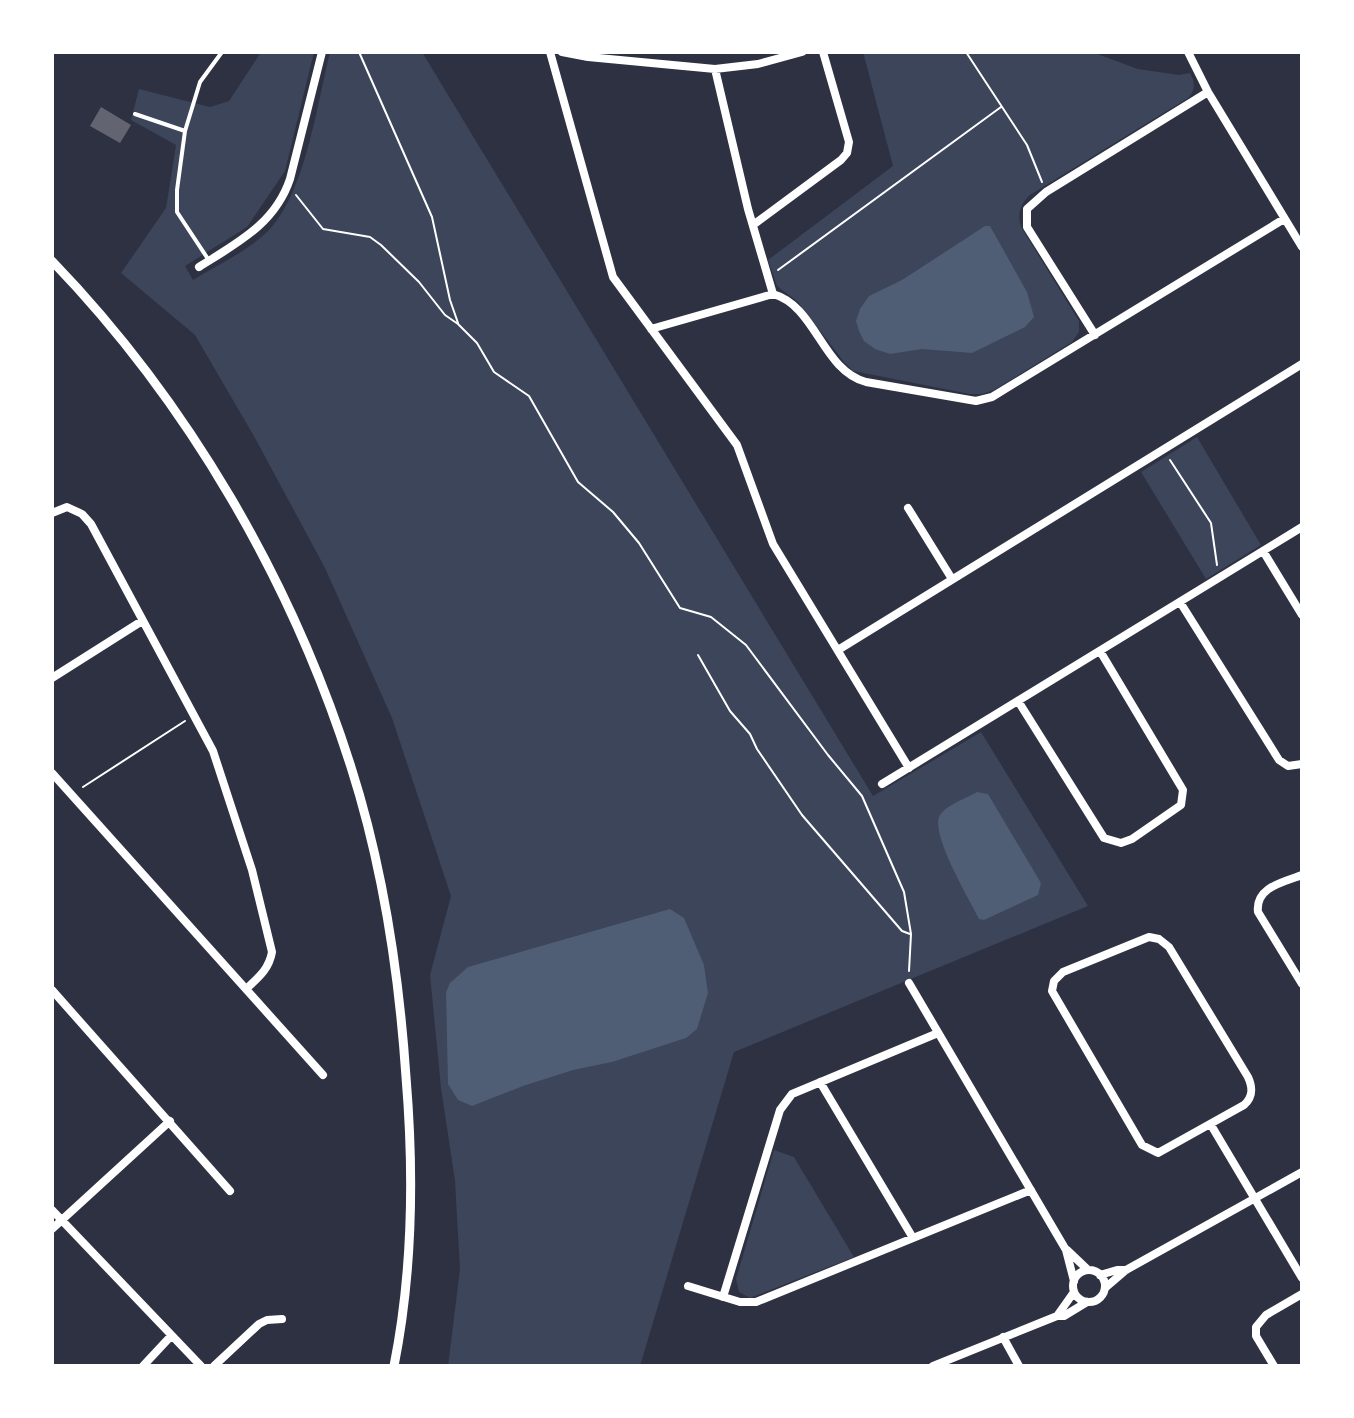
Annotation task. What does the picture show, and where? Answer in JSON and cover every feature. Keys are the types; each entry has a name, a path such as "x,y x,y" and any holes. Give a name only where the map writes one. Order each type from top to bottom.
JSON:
{"street":[{"path":"199,267 261,226 277,207 289,185 322,52"},
{"path":"550,52 609,267 619,288 737,445 773,544 909,768"},
{"path":"562,52 715,69 758,64 796,53"},
{"path":"753,225 841,160 849,149 823,52"},
{"path":"1188,52 1208,92 1302,247"},
{"path":"715,69 773,294"},
{"path":"1095,335 1027,227 1027,209 1046,192 1208,92"},
{"path":"651,329 773,294 791,303 841,368 852,377 967,400 992,397 1284,219"},
{"path":"52,261 125,346 176,413 252,533 306,646 352,768 384,899 402,1014 411,1133 410,1224 400,1337 394,1366"},
{"path":"838,650 1302,364"},
{"path":"52,513 67,507 82,514 91,524 213,751 252,870 272,952 265,972 246,989"},
{"path":"908,508 952,579"},
{"path":"882,784 1302,527"},
{"path":"1263,551 1302,615"},
{"path":"1180,602 1279,760 1288,766 1302,764"},
{"path":"52,678 142,621"},
{"path":"1018,701 1104,838 1121,843 1132,839 1174,812 1181,805 1183,790 1100,651"},
{"path":"52,773 323,1075"},
{"path":"1302,875 1273,886 1262,894 1257,905 1258,912 1302,984"},
{"path":"1141,939 1159,939 1169,947 1251,1084 1249,1101 1211,1125 1158,1153 1142,1145 1054,997 1052,986 1058,976 1141,939"},
{"path":"909,983 1066,1250 1074,1292 1057,1316"},
{"path":"52,990 230,1191"},
{"path":"723,1297 780,1110 792,1094 938,1033"},
{"path":"820,1082 913,1238"},
{"path":"52,1229 170,1121"},
{"path":"1211,1125 1302,1278"},
{"path":"933,1366 1057,1316 1064,1316 1087,1302 1099,1299 1105,1288 1126,1270 1302,1172"},
{"path":"688,1286 740,1302 756,1302 1031,1190"},
{"path":"52,1210 201,1366"},
{"path":"1066,1250 1088,1270 1100,1275 1126,1270"},
{"path":"1074,1281 1088,1270"},
{"path":"1100,1275 1105,1288"},
{"path":"1074,1292 1087,1302"},
{"path":"1274,1366 1256,1336 1256,1327 1266,1315 1302,1294"},
{"path":"214,1366 250,1330 267,1320 282,1319"},
{"path":"143,1366 171,1336"},
{"path":"1003,1337 1019,1366"}],"lane":[{"path":"210,261 177,212 177,190 185,131 200,82 222,52"},
{"path":"135,114 185,131"}],"path":[{"path":"359,52 432,217 458,324"},
{"path":"966,52 1027,145 1046,192"},
{"path":"768,277 1001,107"},
{"path":"289,185 302,206 323,229 370,237 419,282 445,315 477,343 494,372 529,396 578,482 613,512 639,543 680,608 711,617 746,645 862,796 904,892 911,934 909,983"},
{"path":"1167,456 1211,523 1217,571"},
{"path":"698,655 730,711 750,734 802,815 902,931 911,934"},
{"path":"72,794 195,714"}],"shaded area":[{"path":"261,52 314,52 285,171 247,227 185,266 193,280 250,246 280,216 291,196 308,148 330,52 422,52 873,796 981,732 1088,906 734,1052 640,1366 448,1366 460,1269 455,1181 441,1088 430,975 451,896 392,718 325,568 195,335 121,273 166,208 176,145 131,120 139,89 210,107 229,101"},
{"path":"863,52 1092,52 1138,69 1179,75 1190,73 1192,76 1193,89 1188,98 1030,195 1024,202 1019,214 1021,227 1079,321 1079,332 1072,342 994,390 970,394 853,371 798,302 777,286 768,260 893,166"},
{"path":"985,226 990,226 1027,292 1034,317 1025,327 972,353 922,349 890,354 864,341 856,321 869,296 902,280"},
{"path":"1197,437 1261,545 1206,579 1141,472"},
{"path":"977,792 988,794 1041,883 1038,895 984,920 979,919 952,867 938,824 940,815 947,808"},
{"path":"670,909 684,918 704,965 708,993 697,1029 686,1038 612,1062 573,1070 472,1106 458,1100 448,1084 446,992 450,983 468,967"},
{"path":"774,1150 794,1157 854,1257 750,1298 739,1292 736,1279"}],"building":[{"path":"101,107 131,125 120,143 90,126"}]}
